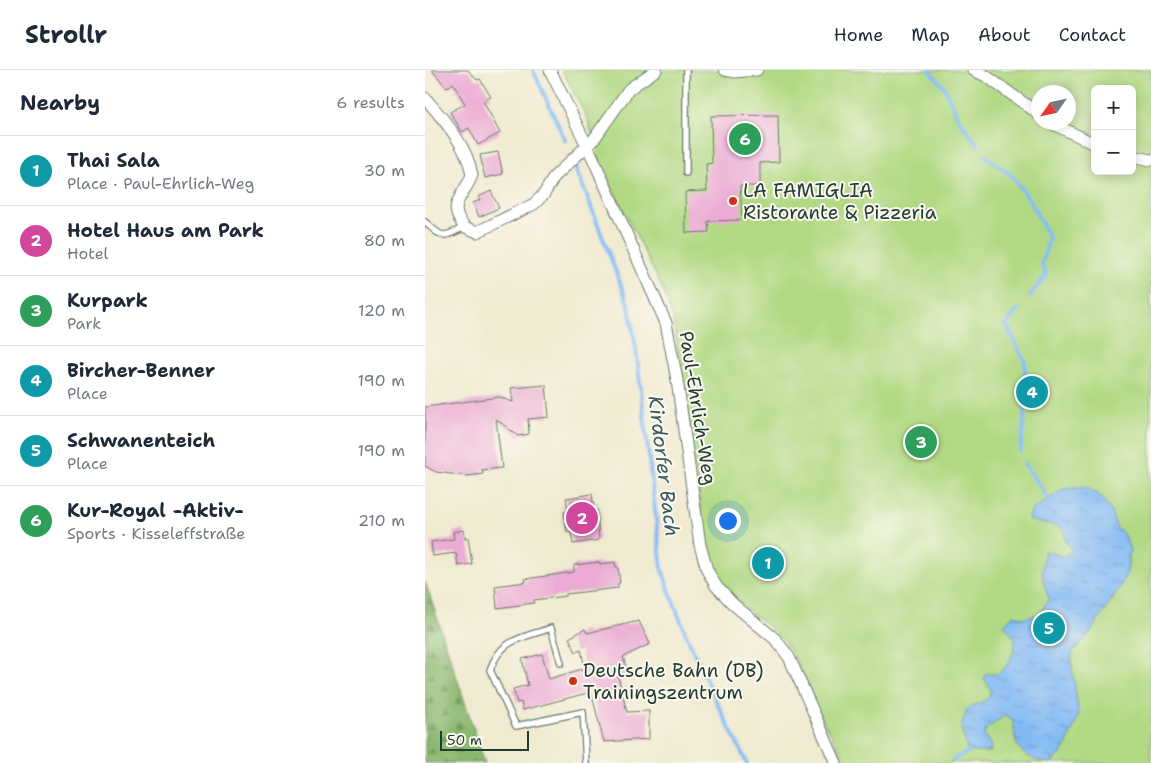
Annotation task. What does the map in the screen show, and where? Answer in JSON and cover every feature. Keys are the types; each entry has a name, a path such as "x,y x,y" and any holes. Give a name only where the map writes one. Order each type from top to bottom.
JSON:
{"street":[{"name":"Paul-Ehrlich-Weg","path":"550,70 587,146 666,322 677,380 700,545 707,570 724,597 775,639 789,657 837,763"},
{"path":"425,98 454,134 470,164 472,175 456,203 455,210 465,227 479,231 527,209 544,194 554,177 587,146 629,89 656,70"},
{"path":"725,70 735,72 757,70"},
{"path":"973,70 986,76 1031,108"},
{"path":"1066,130 1091,142"},
{"path":"1136,157 1151,160"}],"lane":[{"path":"687,70 687,173"},
{"path":"425,222 436,234 445,235 465,227"},
{"path":"561,664 551,628 505,644 494,659 490,670 515,726 583,712 586,763"}],"green space":[{"path":"562,70 1151,70 1151,763 848,763 817,710 799,666 790,650 773,631 741,604 723,585 708,558 673,318 662,288 602,167 587,118"},
{"path":"425,581 485,763 425,763"}],"water":[{"path":"1085,487 1102,497 1111,512 1116,526 1125,536 1130,551 1127,572 1118,591 1087,637 1073,651 1071,661 1079,714 1064,751 1051,763 1025,754 1016,742 1011,718 1005,715 986,729 984,735 990,743 991,752 968,752 961,728 967,709 989,698 991,690 984,678 985,674 998,674 1009,662 1013,654 1015,638 1004,625 1013,615 1025,618 1040,614 1049,598 1043,575 1045,551 1064,557 1073,549 1066,543 1063,528 1028,519 1033,509 1064,489"}],"building":[{"path":"432,70 468,70 477,80 480,79 491,97 483,101 500,133 478,145 469,128 462,132 450,112 465,104 453,83 447,88"},
{"path":"778,115 779,162 760,163 760,186 740,186 742,220 708,221 709,232 686,233 685,192 707,191 706,164 712,163 711,116"},
{"path":"498,152 503,174 485,178 480,155"},
{"path":"491,191 499,208 479,217 473,203 480,200 478,197"},
{"path":"546,385 549,417 528,419 529,434 518,436 496,419 502,468 482,470 483,474 467,476 436,472 425,466 425,407 499,397 513,402 511,388"},
{"path":"592,494 594,510 597,510 599,540 573,544 571,532 567,532 564,512 568,511 566,498"},
{"path":"464,530 465,538 468,537 472,564 458,566 456,553 433,556 431,542 454,539 453,532"},
{"path":"600,562 600,564 615,562 616,567 618,567 620,583 618,583 618,588 566,594 566,596 534,600 534,603 497,608 495,586 526,582 525,579 574,572 574,565"},
{"name":"Deutsche Bahn (DB) Trainingszentrum","path":"639,621 650,644 623,657 628,674 618,676 627,712 649,711 649,739 604,742 591,692 523,710 521,702 517,703 513,689 528,685 522,659 542,654 549,679 585,668 581,650 576,652 569,638 585,629 587,633"}],"waterway":[{"name":"Kirdorfer Bach","path":"533,70 565,140"},
{"path":"929,70 944,87 959,120 978,145"},
{"path":"985,156 1011,175 1029,199 1049,238 1042,263 1046,275 1030,296"},
{"name":"Kirdorfer Bach","path":"575,165 629,306 637,356 662,569 690,644 747,763"},
{"path":"1018,309 1006,325 1025,361 1024,423 1020,451"},
{"path":"1024,463 1049,499"},
{"name":"Kirdorfer Bach","path":"952,760 968,752"}],"place":[{"name":"Kur-Royal -Aktiv-","path":"745,139"},
{"name":"LA FAMIGLIA Ristorante & Pizzeria","path":"733,201"},
{"name":"Bircher-Benner","path":"1032,392"},
{"name":"Kurpark","path":"921,442"},
{"name":"Hotel Haus am Park","path":"582,518"},
{"name":"Thai Sala","path":"768,563"},
{"name":"Schwanenteich","path":"1049,628"},
{"name":"Deutsche Bahn (DB) Trainingszentrum","path":"573,681"}]}
